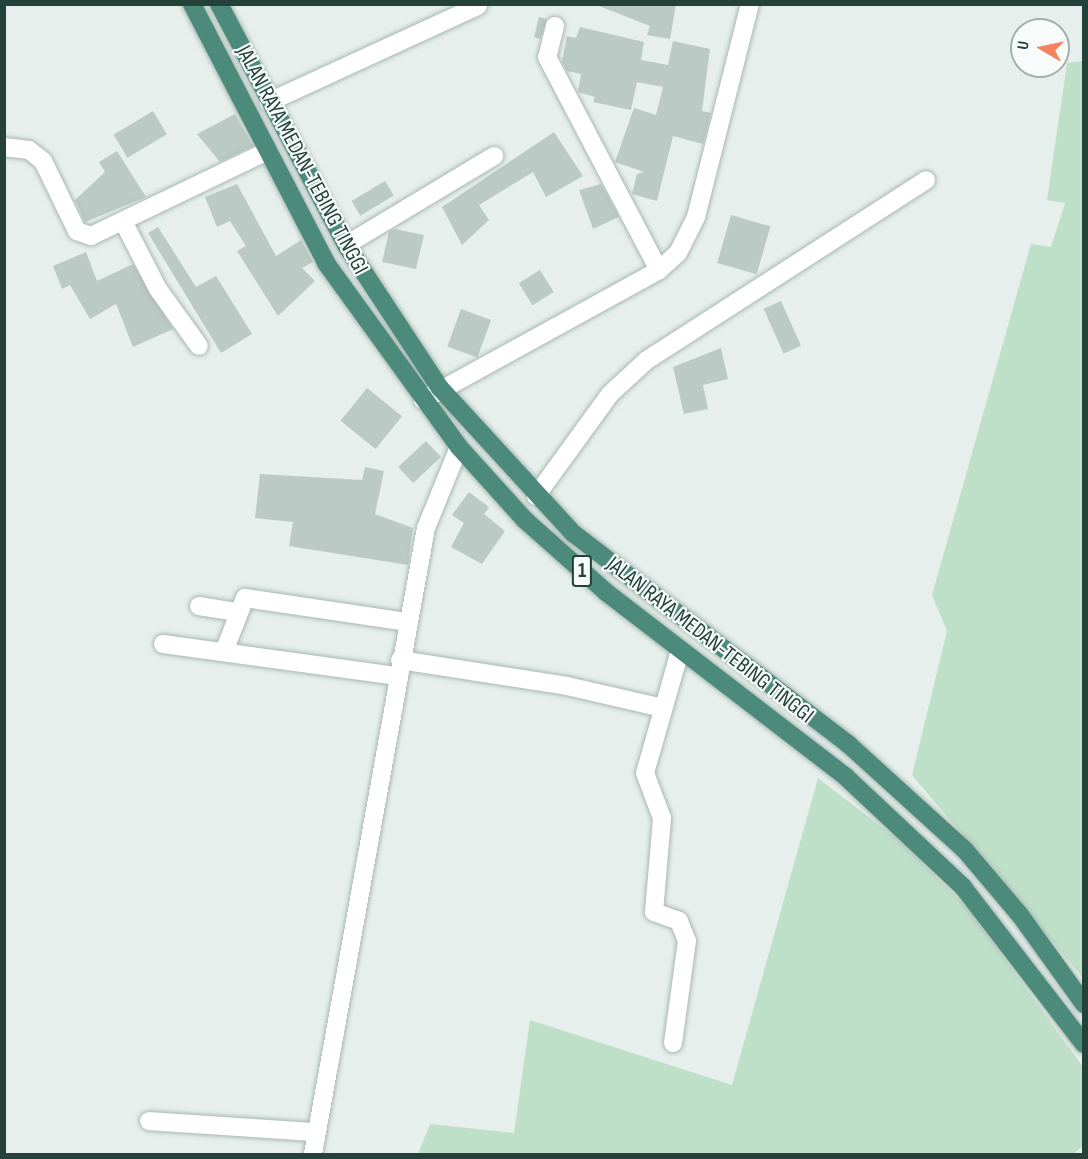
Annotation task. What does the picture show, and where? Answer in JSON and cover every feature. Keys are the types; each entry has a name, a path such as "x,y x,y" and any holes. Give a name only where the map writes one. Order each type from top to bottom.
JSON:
{"highway":[{"name":"JALAN RAYA MEDAN-TEBING TINGGI","path":"192,4 326,263 459,447 525,520 680,651 846,777 963,887 1083,1044"},
{"name":"JALAN RAYA MEDAN-TEBING TINGGI","path":"219,4 346,245 440,388 536,496 642,590 848,744 964,849 1020,915 1083,1004"}],"street":[{"path":"423,400 440,388 659,270 678,253 696,217 750,4"},
{"path":"269,102 478,6"},
{"path":"555,26 547,57 659,270"},
{"path":"4,147 29,150 43,161 83,236 123,221 268,151"},
{"path":"346,245 494,156"},
{"path":"536,496 610,394 647,360 926,180"},
{"path":"123,221 158,289 199,346"},
{"path":"313,1155 399,668 431,509 459,447"},
{"path":"225,649 236,612 245,598 408,622"},
{"path":"199,606 236,612"},
{"path":"162,644 567,686 663,708"},
{"path":"673,1043 687,941 679,921 655,914 662,818 645,773 680,651"},
{"path":"149,1121 316,1132"}],"green space":[{"path":"1083,61 1083,978 912,775 947,631 932,595 1031,244 1051,247 1065,203 1047,200 1065,78 1070,78 1070,63"},
{"path":"818,778 901,842 969,910 1083,1067 1083,1146 1073,1154 418,1154 430,1124 514,1133 530,1020 732,1085"}],"building":[{"path":"594,4 676,4 670,39 647,35 650,26"},
{"path":"539,17 547,19 540,39 534,37"},
{"path":"580,27 644,42 641,60 668,65 673,41 710,49 702,111 711,113 703,144 673,136 657,201 632,194 637,174 644,172 615,162 634,108 656,115 663,87 637,82 631,110 593,102 595,97 578,92 581,74 567,71 562,61 567,36 576,38"},
{"path":"153,111 167,134 127,158 114,135"},
{"path":"235,114 253,146 220,162 197,134"},
{"path":"554,132 583,176 546,197 533,172 479,205 489,220 462,245 442,207"},
{"path":"117,151 146,197 85,222 75,200 105,172 99,162"},
{"path":"385,181 394,196 360,216 352,201"},
{"path":"237,184 276,256 301,240 313,262 302,268 315,281 278,316 237,251 246,246 230,221 217,227 205,197"},
{"path":"601,184 619,217 593,229 579,190"},
{"path":"731,215 770,226 757,274 717,263"},
{"path":"158,227 196,287 216,276 252,334 221,353 148,233"},
{"path":"395,229 424,235 416,269 382,262 389,232"},
{"path":"86,252 97,281 133,264 173,329 133,347 116,304 90,319 70,285 62,289 53,266"},
{"path":"540,270 554,292 533,305 519,283"},
{"path":"781,301 801,346 784,353 764,309"},
{"path":"461,309 491,320 477,358 447,347"},
{"path":"721,348 728,379 703,385 708,409 684,414 673,367"},
{"path":"367,388 402,416 376,449 341,421"},
{"path":"426,441 441,457 413,483 398,467"},
{"path":"365,467 384,471 375,514 413,528 408,565 289,546 293,522 255,518 260,474 362,480"},
{"path":"469,492 489,507 484,514 505,531 482,564 451,547 464,523 452,515"}]}
